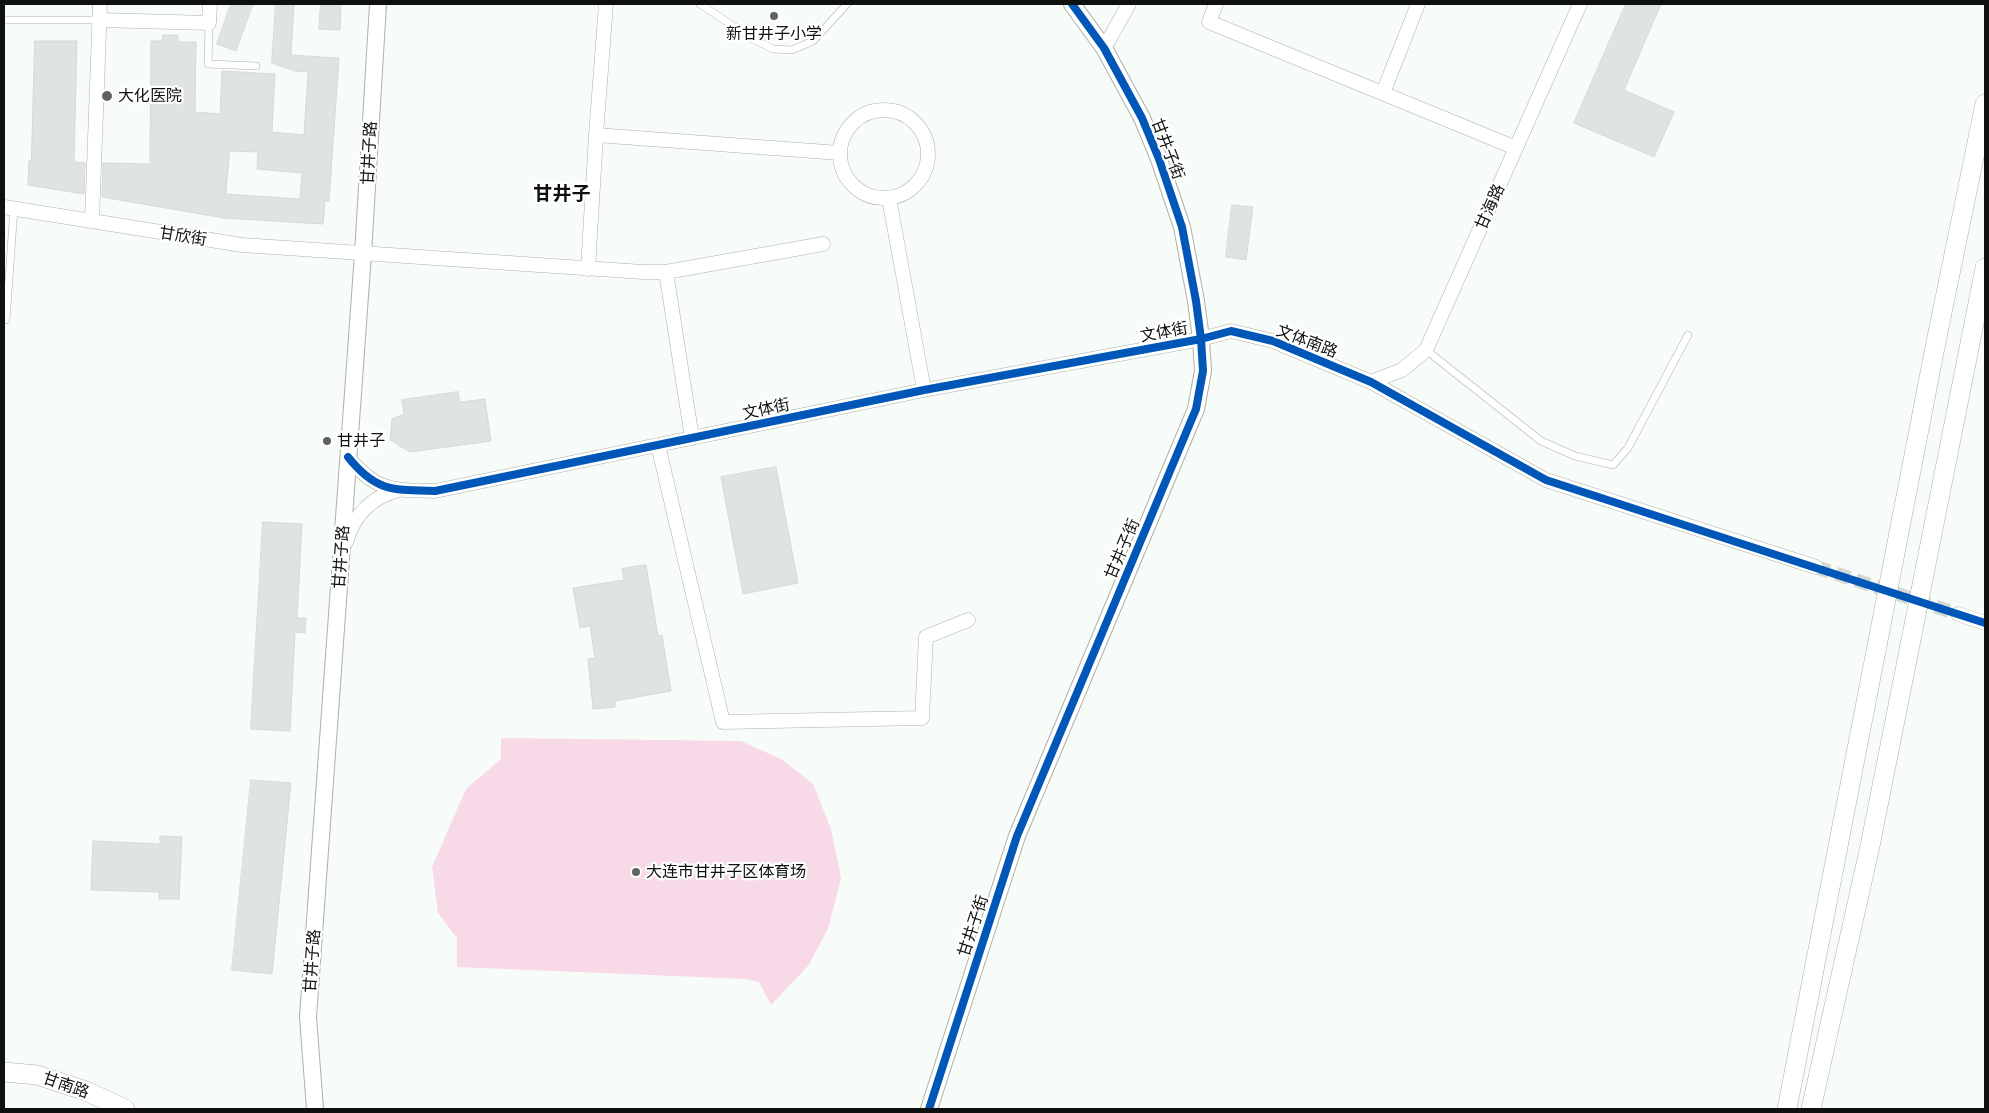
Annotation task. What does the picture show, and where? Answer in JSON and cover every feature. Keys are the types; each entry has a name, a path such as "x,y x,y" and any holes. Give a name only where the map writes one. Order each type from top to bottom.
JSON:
{"main road":[{"path":"1787,1109 1936,342 1985,104"},
{"path":"1811,1109 1872,836 1985,268"},
{"name":"甘南路","path":"4,1072 37,1075 86,1091 125,1109"}],"street":[{"path":"92,221 100,4"},
{"path":"99,20 209,23 210,4"},
{"name":"甘井子路","path":"315,1109 308,1018 363,254 378,4"},
{"path":"588,269 606,4"},
{"name":"甘井子街","path":"929,1109 1016,836 1196,409 1203,371 1196,301 1182,227 1159,159 1138,111 1104,48 1072,4"},
{"path":"1104,48 1129,4"},
{"path":"1216,4 1209,22 1516,148"},
{"path":"1383,93 1418,4"},
{"name":"甘海路","path":"1371,382 1402,370 1426,350 1580,4"},
{"path":"877,110 890,110 904,114 915,123 923,134 927,147 927,161 923,174 914,186 903,194 889,198 874,197 860,191 849,181 842,168 840,153 843,138 851,125 862,115 877,110"},
{"path":"596,135 840,153"},
{"path":"889,198 924,390"},
{"name":"甘欣街","path":"9,207 242,245 588,269 666,272 823,244"},
{"path":"666,272 692,438"},
{"name":"文体南路","path":"1201,340 1231,331 1273,341 1371,382 1546,480 1816,567"},
{"name":"文体街","path":"348,457 361,473 378,485 398,490 435,491 924,390 1201,340"},
{"path":"658,445 723,722 922,718 926,637 968,620"},
{"path":"341,557 350,527 358,514 383,494 398,490"},
{"path":"1958,614 1985,623"}],"lane":[{"path":"700,4 753,39 773,49 792,50 814,41 847,4"},
{"path":"4,20 99,20"},
{"path":"209,23 208,64 256,66"},
{"path":"6,320 9,207"},
{"path":"1426,350 1541,441 1575,456 1613,464 1628,448 1688,334"}],"path":[{"path":"1236,259 1243,206"}],"shaded area":[{"name":"大连市甘井子区体育场","path":"501,738 741,741 781,759 813,784 831,829 841,878 828,929 808,966 771,1005 759,982 745,979 457,967 457,938 438,913 432,867 466,789 501,759"}],"building":[{"path":"231,4 253,4 236,51 217,44"},
{"path":"276,4 294,4 291,55 339,58 329,201 325,201 323,224 224,218 102,197 103,163 150,164 151,41 162,41 163,35 178,35 178,42 196,42 195,112 220,114 222,71 275,74 272,132 304,135 308,72 295,71 272,63","holes":["230,151 258,152 257,169 302,173 300,199 226,194"]},
{"path":"321,4 341,4 340,30 319,29"},
{"path":"1626,4 1661,4 1624,90 1674,112 1654,157 1574,123"},
{"path":"35,41 77,41 74,162 85,163 84,194 28,185 29,161 31,161"},
{"path":"1232,205 1253,207 1246,260 1226,257"},
{"path":"458,392 460,402 485,399 491,441 410,452 390,440 392,419 404,414 402,400"},
{"path":"776,467 798,583 743,594 721,477"},
{"path":"263,522 302,524 297,618 306,618 305,633 295,632 290,731 251,729"},
{"path":"646,565 658,636 662,635 671,691 615,701 615,707 593,709 588,659 595,658 590,626 580,628 573,588 624,580 622,569"},
{"path":"251,780 291,783 272,974 232,970"},
{"path":"160,836 182,837 179,899 159,899 159,892 91,890 93,841 160,844"}],"tunnel":[{"path":"1816,567 1958,614"}],"cycle path":[{"path":"929,1109 1017,836 1196,409 1203,371 1196,301 1182,227 1159,159 1142,118 1104,48 1072,4"},
{"path":"348,457 368,477 386,487 435,491 924,390 1201,339 1231,331 1273,341 1371,382 1546,480 1985,623"}],"place":[{"name":"新甘井子小学","path":"774,16"},
{"name":"大化医院","path":"107,96"},
{"name":"甘井子","path":"327,441"},
{"name":"大连市甘井子区体育场","path":"636,872"}],"district":[{"name":"甘井子","path":"562,194"}]}
